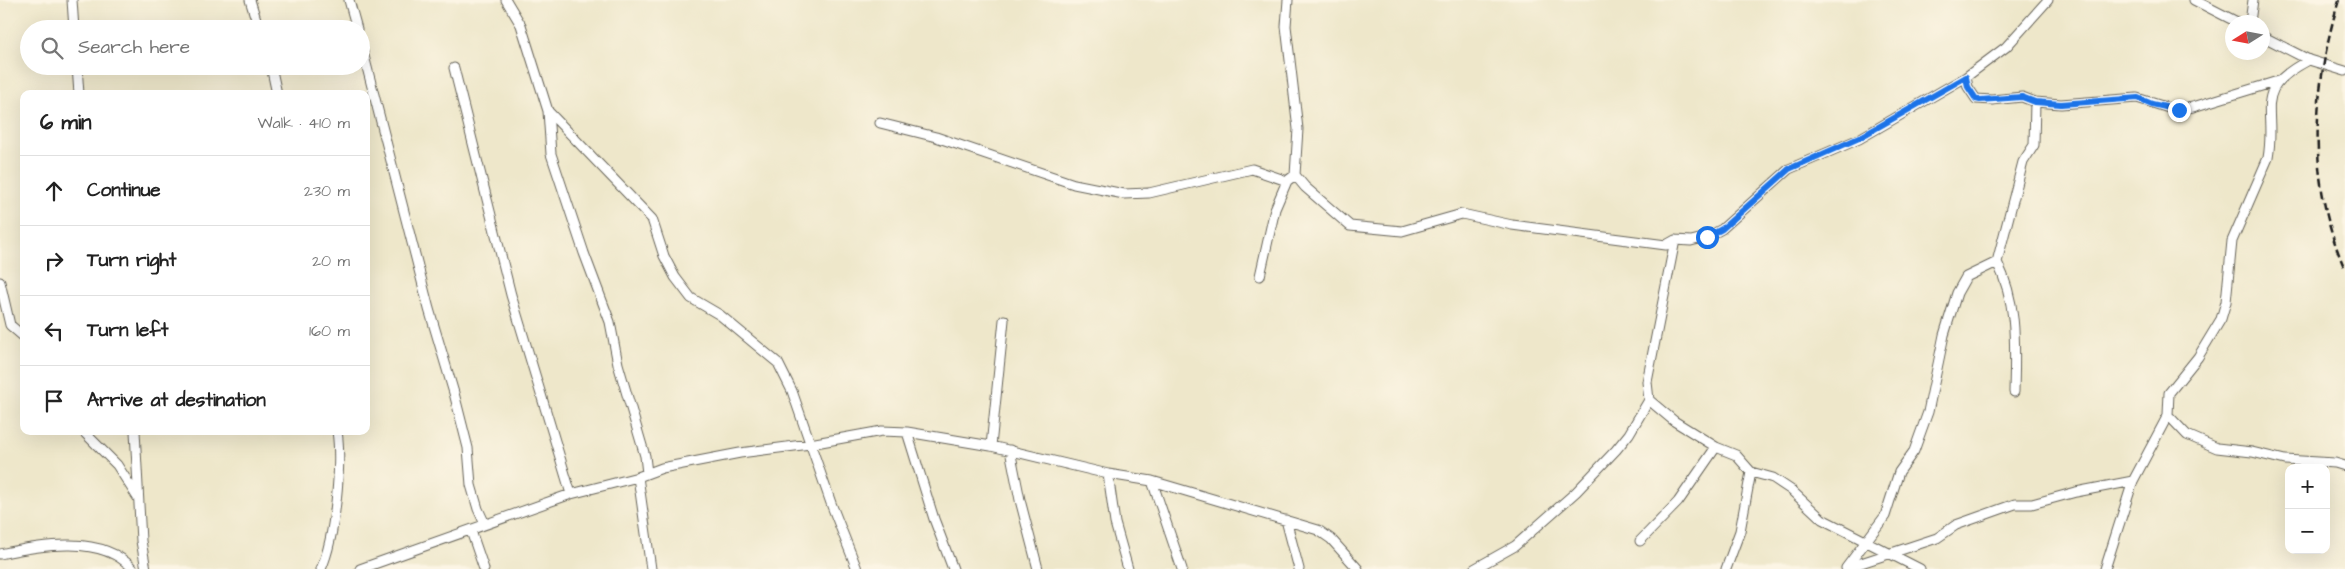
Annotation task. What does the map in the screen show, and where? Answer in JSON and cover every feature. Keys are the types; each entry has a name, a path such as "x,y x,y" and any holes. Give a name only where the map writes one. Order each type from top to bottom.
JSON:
{"street":[{"path":"72,0 73,20"},
{"path":"250,0 256,20"},
{"path":"349,0 355,20"},
{"path":"506,0 521,25 548,111 551,154 584,253 610,322 618,364 644,456 643,475 651,569"},
{"path":"1288,0 1286,26 1298,129 1295,176 1340,219 1350,226 1402,231 1462,214 1512,225 1666,245 1675,240 1691,242 1707,237 1722,229 1789,169 1859,138 1966,77 2006,46 2048,0"},
{"path":"2194,0 2225,16"},
{"path":"2251,15 2253,0"},
{"path":"2270,40 2309,60 2345,71"},
{"path":"2105,569 2133,481 2168,415 2169,393 2203,350 2221,319 2226,302 2232,241 2268,158 2270,143 2269,101 2278,81 2289,70 2309,60"},
{"path":"454,68 511,295 571,494"},
{"path":"78,75 79,90"},
{"path":"273,75 276,90"},
{"path":"369,75 429,309 468,448 471,485 478,510 485,524"},
{"path":"1966,77 1968,87 1976,99 1992,100 2022,97 2035,102 2074,104 2138,98 2161,107 2179,110 2278,81"},
{"path":"2014,392 2014,315 2005,278 1997,262 2023,162 2034,145 2035,102"},
{"path":"548,111 652,218 664,256 675,278 690,298 720,315 778,363 792,391 857,569"},
{"path":"880,124 936,137 1074,184 1124,194 1149,193 1252,169 1287,181"},
{"path":"1260,276 1276,209 1287,181 1295,176"},
{"path":"1474,569 1515,546 1576,492 1629,434 1649,400 1647,382 1675,240"},
{"path":"1846,568 1884,516 1899,472 1914,450 1928,412 1944,335 1957,293 1966,277 1997,262"},
{"path":"0,282 10,325 20,334"},
{"path":"991,446 1004,320"},
{"path":"1649,400 1674,421 1716,447 1736,455 1752,472 1779,482 1791,490 1822,519 1920,569"},
{"path":"2168,415 2187,435 2217,448 2252,452 2285,460 2345,466"},
{"path":"360,569 571,494 740,453 810,444 882,431 908,432 991,446 1108,474 1152,480 1286,520 1324,534 1358,569"},
{"path":"908,432 934,519 953,569"},
{"path":"87,435 117,465 139,500"},
{"path":"135,435 141,541 146,569"},
{"path":"321,569 332,527 338,461 337,435"},
{"path":"1640,541 1678,502 1716,447"},
{"path":"1010,450 1020,500 1038,569"},
{"path":"1726,569 1740,531 1752,472"},
{"path":"1108,474 1115,523 1128,569"},
{"path":"1152,480 1182,569"},
{"path":"1846,568 1937,538 1956,525 2015,504 2032,504 2076,492 2133,481"},
{"path":"1286,520 1299,569"},
{"path":"471,531 484,569"},
{"path":"0,554 56,543 96,548 124,559 133,569"}],"railway":[{"path":"2339,0 2323,67 2318,135 2319,169 2324,203 2345,269"}],"route":[{"path":"1707,237 1722,229 1789,169 1859,138 1966,77 1968,87 1976,99 1980,100 2022,97 2035,102 2074,104 2138,98 2152,104 2179,110"}]}
